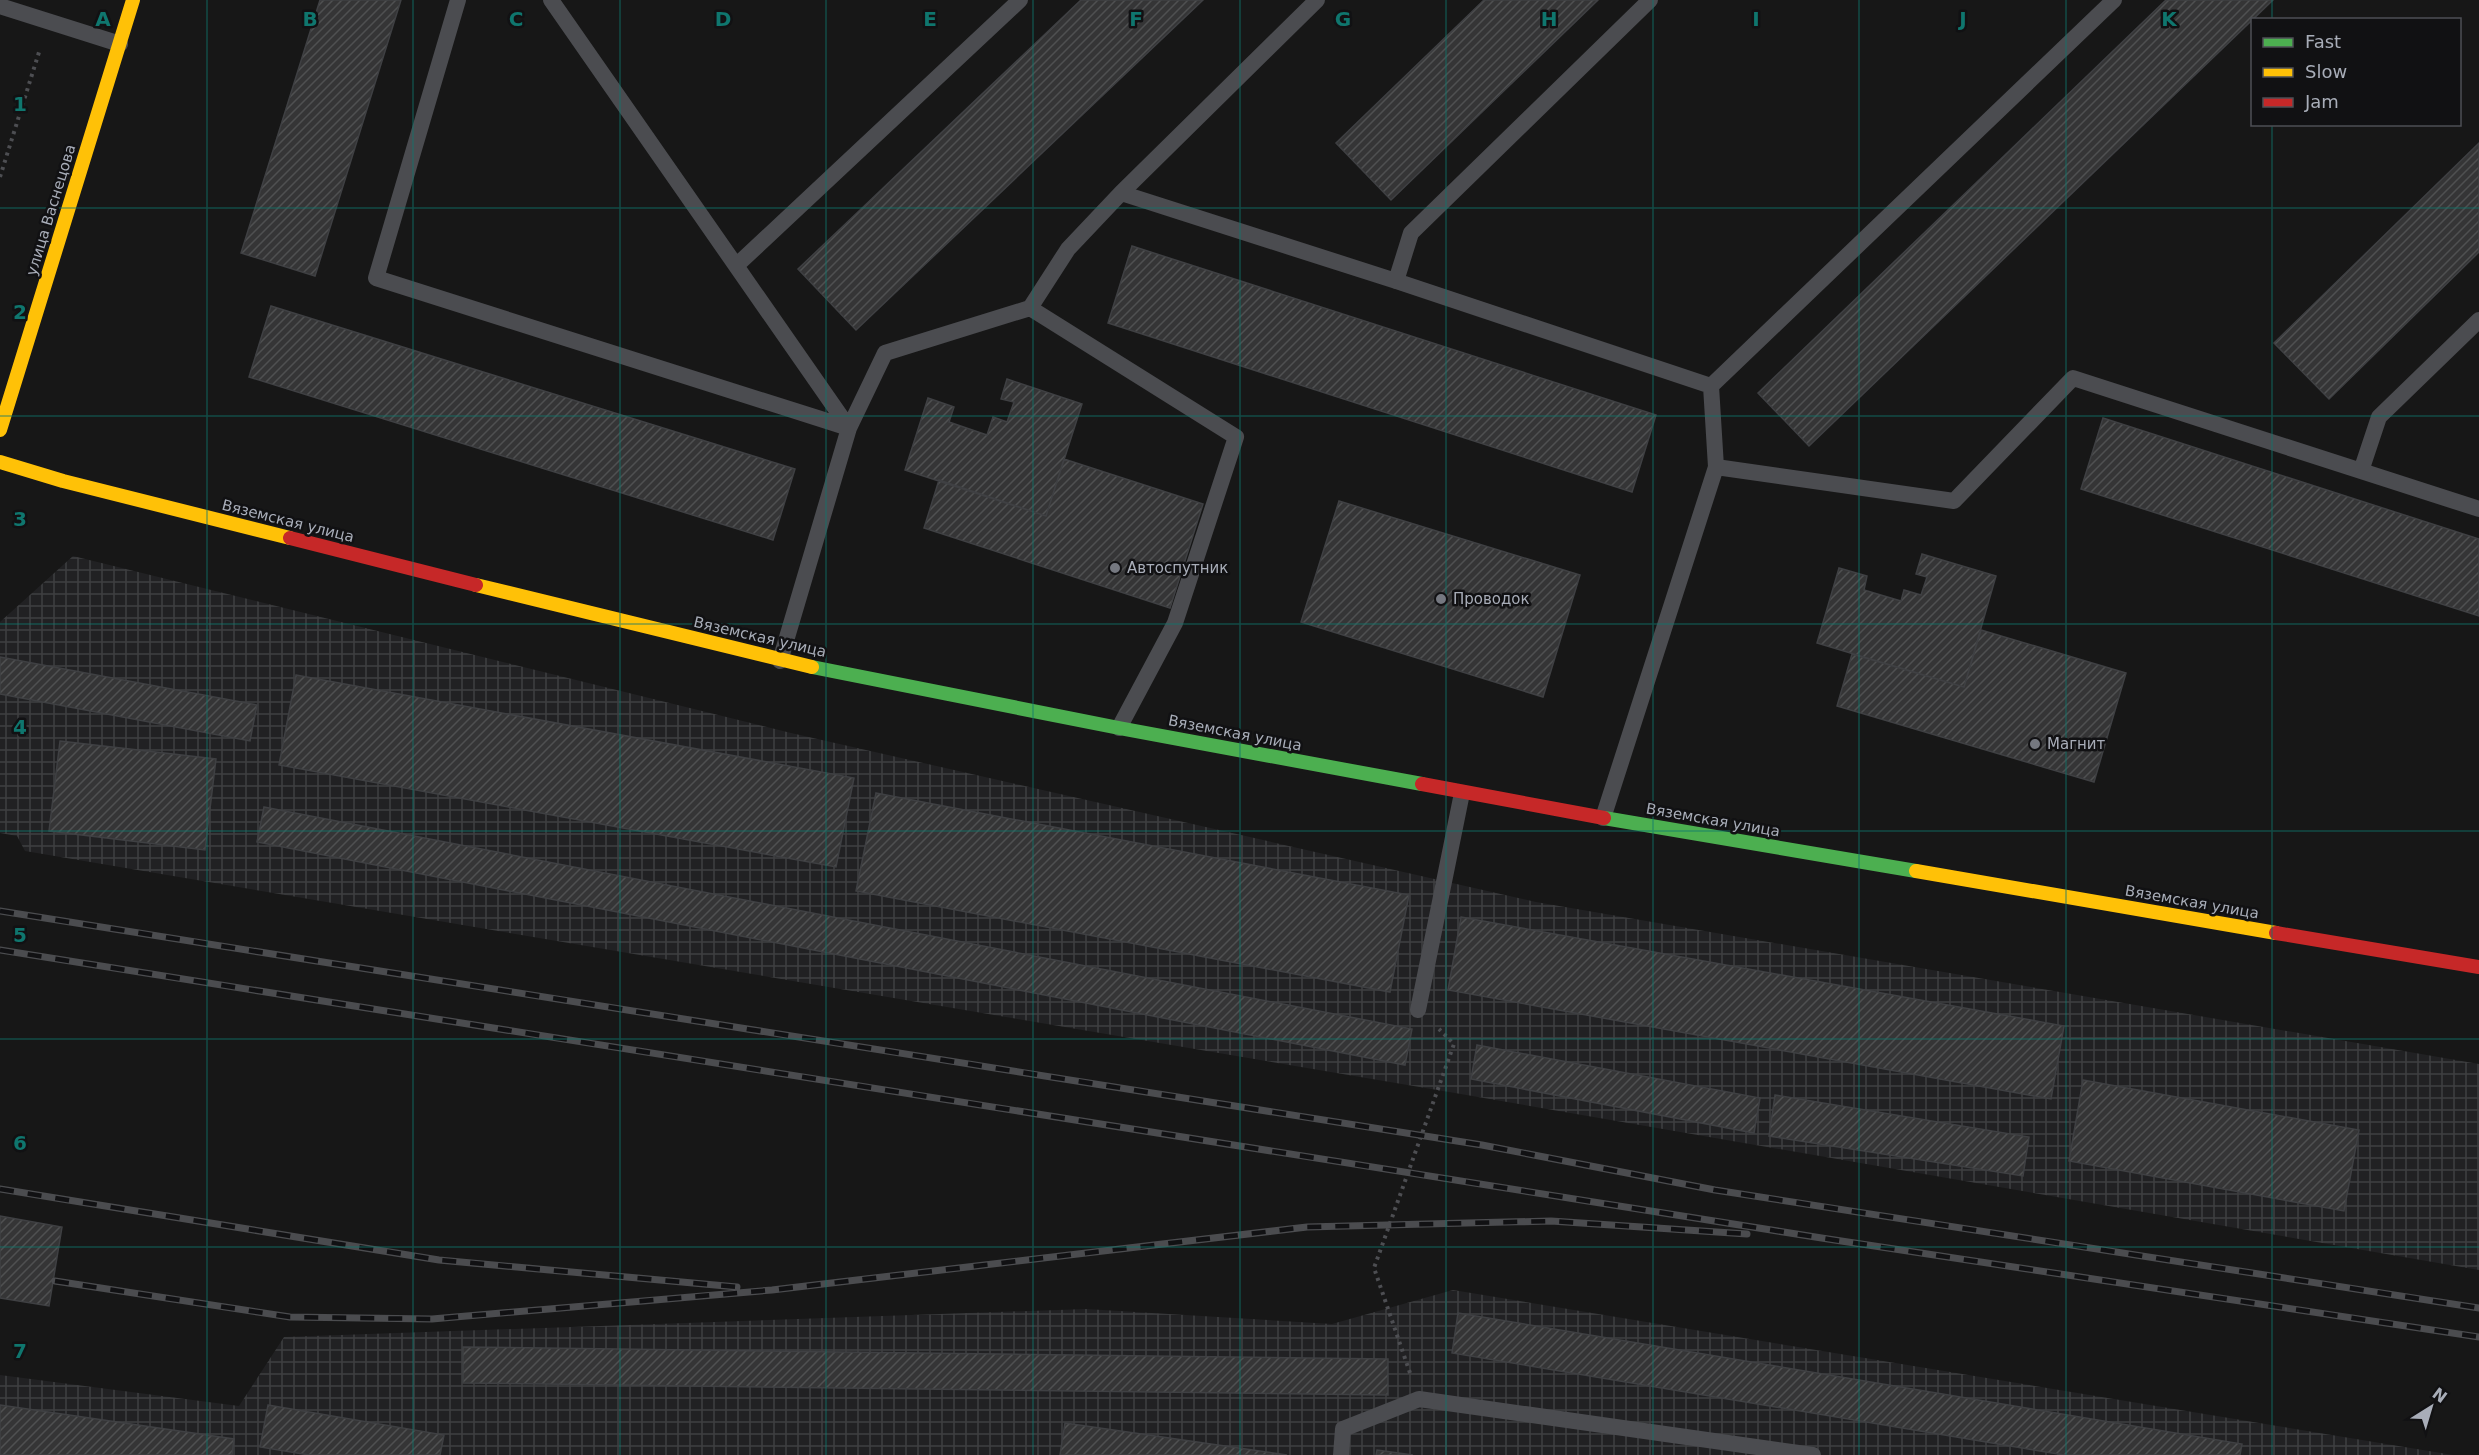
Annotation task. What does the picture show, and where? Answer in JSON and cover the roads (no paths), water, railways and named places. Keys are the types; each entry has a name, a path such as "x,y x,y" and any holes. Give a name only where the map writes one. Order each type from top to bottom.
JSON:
{"street":[{"name":"улица Васнецова","path":"0,430 133,0"},
{"name":"Вяземская улица","path":"0,462 74,484 780,661 1119,728 1603,818 2479,967"}],"lane":[{"path":"458,0 376,278 849,428"},
{"path":"551,0 849,428"},
{"path":"737,265 1020,0"},
{"path":"780,661 849,428 885,353 1030,308 1068,249 1121,193 1317,0"},
{"path":"1396,281 1411,233 1650,0"},
{"path":"1603,818 1716,467 1711,386 2114,0"},
{"path":"0,6 120,44"},
{"path":"1121,193 1396,281 1711,386"},
{"path":"1030,308 1236,437 1175,623 1119,728"},
{"path":"2361,471 2379,417 2479,320"},
{"path":"1716,467 1954,501 2073,378 2479,509"},
{"path":"1418,1010 1462,792"},
{"path":"1341,1455 1343,1429 1419,1399 1813,1455"}],"railway":[{"path":"0,911 1482,1145 1715,1190 2479,1308"},
{"path":"0,950 1828,1239 2479,1337"},
{"path":"0,1189 439,1260 737,1287"},
{"path":"55,1281 290,1317 432,1319 772,1290 1307,1227 1551,1221 1747,1234"}],"place":[{"name":"Автоспутник","path":"1115,568"},
{"name":"Проводок","path":"1441,599"},
{"name":"Магнит","path":"2035,744"}]}
